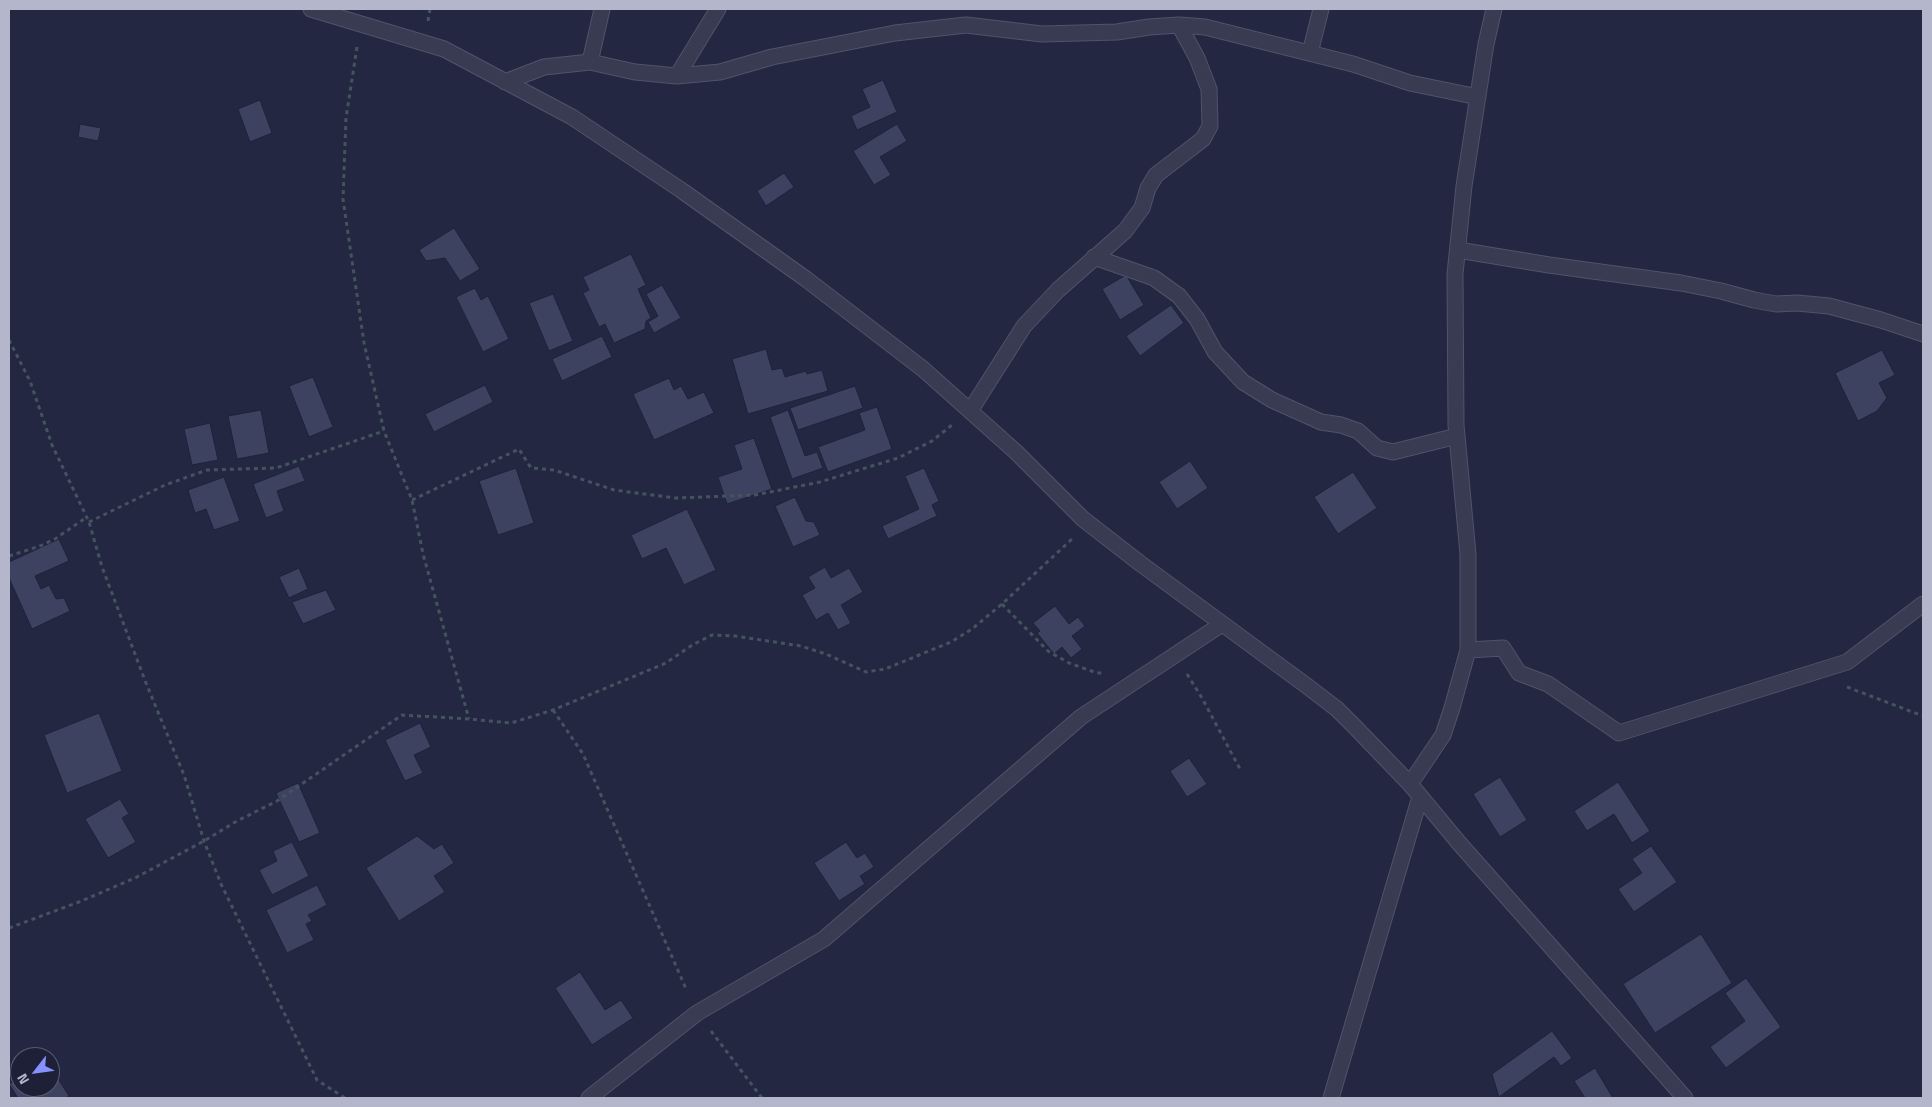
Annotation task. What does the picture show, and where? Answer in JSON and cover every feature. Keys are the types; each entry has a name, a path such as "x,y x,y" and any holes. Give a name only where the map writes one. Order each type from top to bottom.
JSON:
{"street":[{"path":"311,9 444,49 572,117 806,279 924,370 1016,452 1090,524 1337,710 1410,784 1686,1098"},
{"path":"590,62 602,9"},
{"path":"677,76 718,9"},
{"path":"1310,53 1321,9"},
{"path":"1410,784 1443,735 1468,650 1468,554 1457,436 1455,274 1464,186 1486,44 1494,9"},
{"path":"505,82 544,67 590,62 635,72 677,76 720,72 772,57 894,33 966,25 1042,34 1117,32 1179,25 1204,27 1353,64 1410,83 1478,97"},
{"path":"970,411 1024,326 1058,290 1125,230 1142,208 1148,188 1156,175 1203,140 1210,126 1209,89 1197,58 1179,25"},
{"path":"1458,250 1549,265 1672,281 1769,302 1829,306 1923,334"},
{"path":"1094,257 1154,278 1179,296 1197,319 1215,352 1243,382 1272,400 1321,422 1341,425 1358,431 1377,448 1393,452 1457,436"},
{"path":"1468,650 1503,648 1519,673 1548,684 1619,733 1847,662 1923,604"},
{"path":"589,1098 697,1012 824,939 1081,717 1222,624"},
{"path":"1331,1098 1420,797"}],"path":[{"path":"361,24 346,118 343,199 364,343 384,431 412,500 424,554 469,719"},
{"path":"9,340 30,380 52,445 89,522 102,566 146,683 184,775 204,841 221,884 316,1080 345,1098"},
{"path":"412,500 519,449 531,468 554,470 614,490 675,498 756,495 820,482 898,458 932,441 970,411"},
{"path":"89,522 165,485 207,470 276,468 384,431"},
{"path":"9,556 55,539 87,517"},
{"path":"9,928 79,902 134,878 204,841 237,820 277,801 402,715 511,723 553,710 666,663 694,644 712,635 735,636 801,646 826,654 866,672 885,669 951,642 972,629 1090,524"},
{"path":"1002,604 1048,650 1069,664 1096,673 1112,673"},
{"path":"1172,658 1187,673 1240,769"},
{"path":"1811,673 1923,716"},
{"path":"553,710 583,754 697,1012 762,1098"}],"building":[{"path":"883,80 897,112 857,130 851,116 870,107 862,89"},
{"path":"260,100 272,133 250,142 238,109"},
{"path":"80,124 101,128 98,141 78,137"},
{"path":"897,124 907,141 880,157 891,175 874,185 853,151"},
{"path":"784,173 794,187 766,206 757,191"},
{"path":"454,228 480,269 460,281 445,258 426,261 419,250"},
{"path":"631,254 646,285 638,289 651,318 646,321 645,329 614,343 605,324 599,327 583,293 589,290 583,277"},
{"path":"1126,275 1144,305 1120,320 1102,289"},
{"path":"662,285 681,318 654,333 648,322 658,316 646,294"},
{"path":"475,288 481,300 488,296 509,339 483,352 456,297"},
{"path":"553,294 573,341 549,351 529,303"},
{"path":"1171,305 1184,323 1140,356 1126,336"},
{"path":"602,336 612,357 562,381 552,359"},
{"path":"766,349 772,370 782,368 785,377 806,371 807,374 822,370 828,391 748,414 732,359"},
{"path":"1882,350 1895,375 1879,383 1887,398 1877,411 1858,421 1835,373"},
{"path":"313,377 333,427 309,437 289,386"},
{"path":"669,378 674,390 681,386 688,399 704,392 714,413 654,440 633,394"},
{"path":"485,385 493,402 434,432 425,414"},
{"path":"855,386 863,408 798,430 790,408"},
{"path":"877,407 892,449 828,472 818,447 865,430 859,413"},
{"path":"261,410 269,453 237,459 228,416"},
{"path":"788,410 805,456 817,452 823,468 792,479 770,417"},
{"path":"210,423 218,460 192,465 184,429"},
{"path":"754,438 772,489 727,504 718,477 742,469 734,445"},
{"path":"1190,461 1208,488 1177,509 1159,482"},
{"path":"299,466 305,481 277,491 284,511 266,518 253,484"},
{"path":"516,468 534,523 498,535 479,481"},
{"path":"924,468 939,501 932,505 937,516 888,539 882,526 919,509 905,476"},
{"path":"1353,472 1377,508 1338,534 1314,497"},
{"path":"224,477 240,521 214,530 206,509 195,513 188,490"},
{"path":"795,497 806,521 814,522 820,535 793,547 775,506"},
{"path":"687,509 716,570 684,585 666,548 642,559 631,535"},
{"path":"59,539 69,561 35,576 41,589 49,585 56,599 64,598 70,611 32,629 9,578 9,562"},
{"path":"825,567 831,578 849,568 863,592 841,605 851,623 838,630 828,613 816,620 802,595 815,588 808,577"},
{"path":"299,568 308,589 289,598 279,577"},
{"path":"326,590 336,610 303,624 292,602"},
{"path":"1055,606 1069,624 1078,617 1085,626 1072,636 1082,649 1071,658 1062,647 1054,654 1037,633 1040,631 1033,623"},
{"path":"99,713 122,771 67,793 44,735"},
{"path":"420,723 431,747 414,755 423,773 405,781 385,740"},
{"path":"1189,758 1207,784 1187,797 1170,771"},
{"path":"1500,777 1527,820 1500,837 1473,794"},
{"path":"1618,782 1650,831 1632,843 1614,814 1587,831 1574,811"},
{"path":"298,783 320,833 299,842 276,793"},
{"path":"120,799 129,814 122,818 136,842 108,858 85,819"},
{"path":"417,836 434,849 442,844 454,863 434,876 445,892 399,921 366,868"},
{"path":"292,842 309,876 272,895 259,870 277,861 273,851"},
{"path":"846,842 857,858 865,853 874,867 860,876 865,884 839,901 814,863"},
{"path":"1651,846 1677,882 1634,912 1618,889 1642,873 1632,859"},
{"path":"317,885 327,905 308,915 312,921 306,924 314,940 287,953 266,910"},
{"path":"1701,934 1732,983 1655,1033 1623,984"},
{"path":"580,972 605,1010 621,1000 633,1018 592,1045 555,988"},
{"path":"1746,978 1781,1027 1726,1068 1710,1047 1745,1021 1725,993"},
{"path":"1552,1031 1572,1058 1561,1066 1554,1057 1499,1097 1492,1074"},
{"path":"1595,1068 1613,1098 1585,1098 1574,1081"},
{"path":"60,1082 69,1096 66,1098 18,1098 60,1097"}]}
